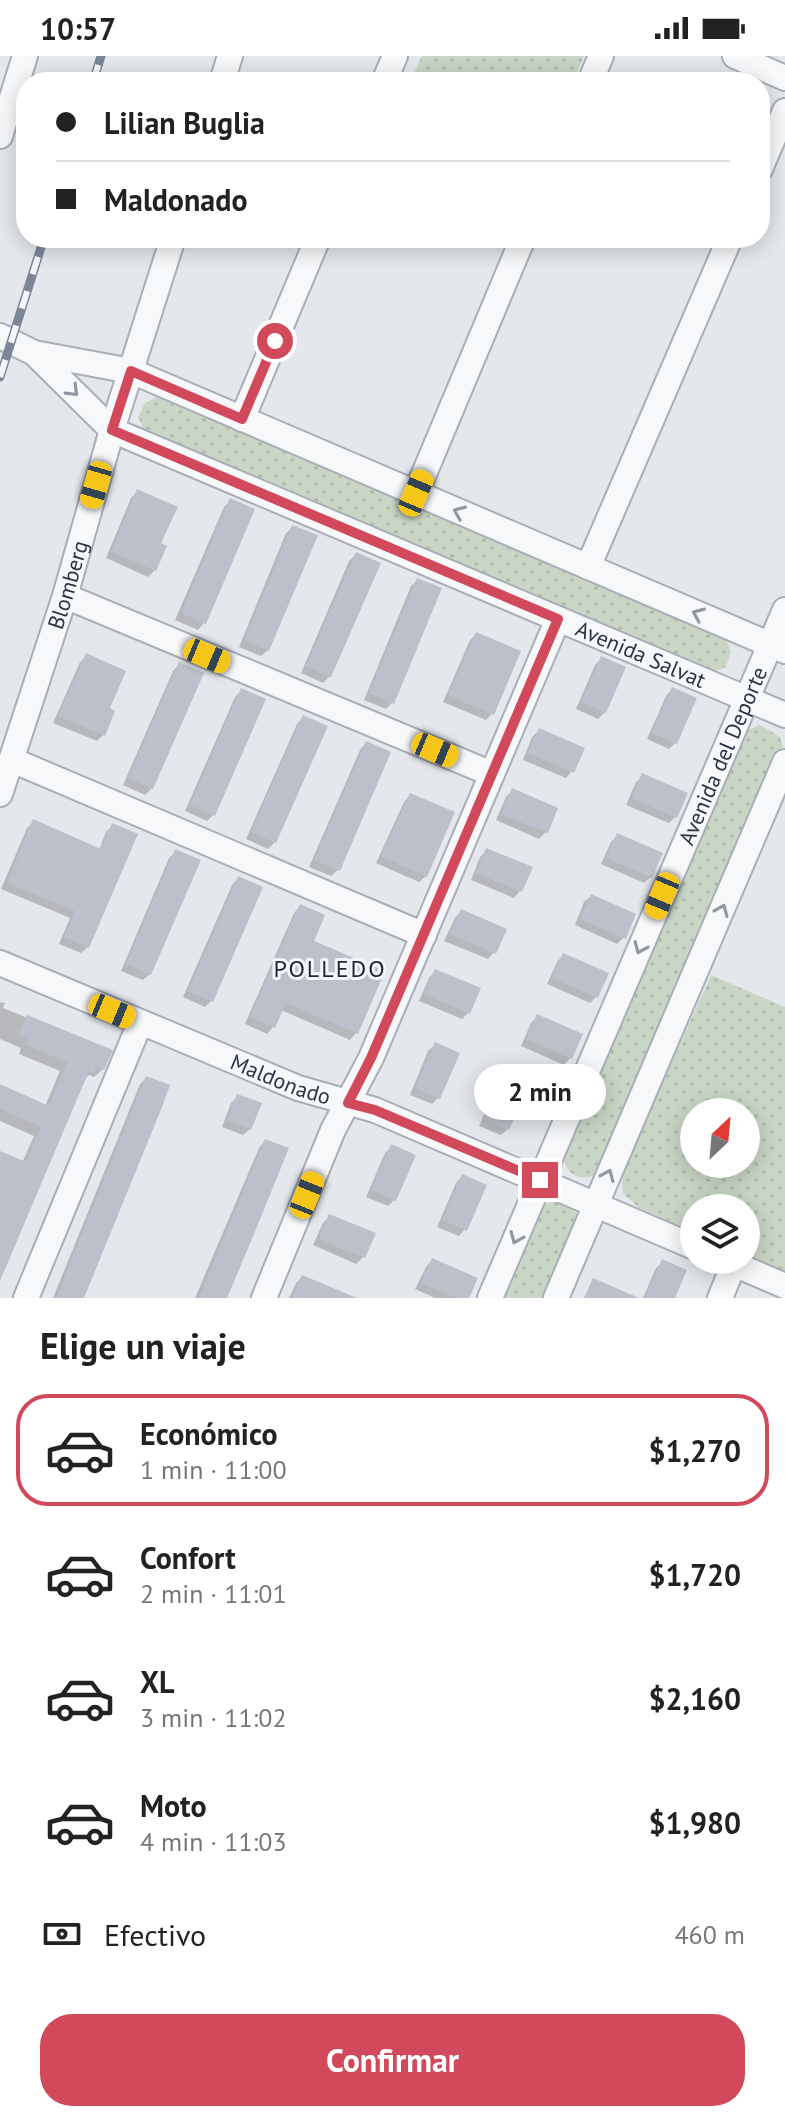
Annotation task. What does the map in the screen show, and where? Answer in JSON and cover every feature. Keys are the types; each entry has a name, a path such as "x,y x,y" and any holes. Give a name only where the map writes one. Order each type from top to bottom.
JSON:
{"street":[{"path":"735,56 785,78"},
{"path":"0,136 16,85"},
{"path":"770,146 785,111"},
{"name":"Blomberg","path":"0,794 65,596 112,430 170,248"},
{"path":"242,419 314,248"},
{"path":"416,493 519,248"},
{"path":"588,567 726,248"},
{"name":"Avenida Salvat","path":"0,336 34,353 131,371 778,648"},
{"name":"Avenida Salvat","path":"34,353 112,430 785,715"},
{"path":"65,596 492,774"},
{"name":"Avenida del Deporte","path":"490,1298 747,699 778,648 785,610"},
{"path":"264,1298 333,1130 371,1058 558,619"},
{"path":"12,760 424,935"},
{"path":"556,1298 785,762"},
{"name":"Maldonado","path":"0,963 298,1088 375,1110 680,1241"},
{"path":"26,1298 140,1023"},
{"path":"720,1298 726,1274"},
{"path":"757,1274 785,1286"}],"green space":[{"path":"422,56 584,56 577,72 415,72"},
{"path":"159,396 724,636 731,651 726,667 714,672 145,432 138,417 145,403"},
{"path":"760,725 780,737 783,748 778,764 596,1175 578,1177 566,1167 563,1154 738,741 748,730"},
{"path":"711,975 785,1007 785,1272 760,1261 760,1194 680,1194 680,1226 639,1208 623,1193 626,1165"},
{"path":"556,1200 576,1212 580,1223 549,1298 500,1298 535,1215 545,1204"}],"building":[{"path":"137,489 178,507 161,543 167,546 156,571 111,552"},
{"path":"230,498 255,509 206,624 181,613"},
{"path":"292,525 318,535 269,651 244,640"},
{"path":"356,552 381,563 331,677 306,666"},
{"path":"417,578 442,588 394,704 369,693"},
{"path":"476,632 521,651 494,715 448,695"},
{"path":"86,653 126,671 110,708 115,711 105,736 58,716"},
{"path":"601,656 626,667 606,713 581,702"},
{"path":"179,662 204,673 153,789 128,778"},
{"path":"672,687 697,698 677,744 652,733"},
{"path":"241,688 266,699 215,816 190,805"},
{"path":"303,715 328,726 276,843 251,832"},
{"path":"539,728 585,748 574,773 528,753"},
{"path":"366,741 391,752 340,871 314,860"},
{"path":"642,773 688,793 677,818 631,798"},
{"path":"512,788 558,808 548,833 501,814"},
{"path":"410,793 455,812 427,877 381,856"},
{"path":"33,819 101,849 112,823 138,834 89,948 64,937 75,911 7,883"},
{"path":"617,833 663,853 652,878 606,858"},
{"path":"486,848 533,867 522,892 476,873"},
{"path":"175,849 201,860 151,975 126,964"},
{"path":"238,876 263,887 213,1002 188,991"},
{"path":"591,894 636,914 626,939 580,919"},
{"path":"300,904 325,915 314,941 385,971 358,1034 286,1003 275,1028 250,1017"},
{"path":"461,909 507,929 496,954 450,934"},
{"path":"563,953 609,973 598,998 552,978"},
{"path":"435,969 481,988 470,1014 424,994"},
{"path":"537,1014 583,1034 572,1059 526,1039"},
{"path":"27,1015 113,1050 104,1070 96,1066 94,1073 89,1071 0,1281 0,1151 26,1162 41,1127 0,1109 0,1084 49,1106 67,1062 26,1045 29,1039 19,1035"},
{"path":"435,1042 460,1053 440,1099 415,1088"},
{"path":"504,1073 529,1084 509,1130 484,1119"},
{"path":"146,1076 170,1085 160,1112 84,1298 56,1298"},
{"path":"237,1094 262,1103 251,1130 227,1120"},
{"path":"265,1139 289,1148 254,1234 227,1298 199,1298"},
{"path":"391,1144 416,1155 396,1201 371,1190"},
{"path":"462,1174 487,1185 467,1231 442,1220"},
{"path":"329,1214 376,1233 365,1258 319,1239"},
{"path":"432,1258 478,1278 469,1298 456,1298 421,1283"},
{"path":"662,1259 680,1267 680,1274 685,1274 675,1298 645,1298"},
{"path":"302,1275 357,1298 292,1298"},
{"path":"593,1278 639,1298 584,1298"}],"railway":[{"path":"96,72 101,56"},
{"path":"0,377 41,248"}],"district":[{"name":"POLLEDO","path":"330,969"}],"route":[{"path":"275,341 242,419 131,371 112,430 558,619 371,1058 348,1103 375,1110 540,1180"}]}
